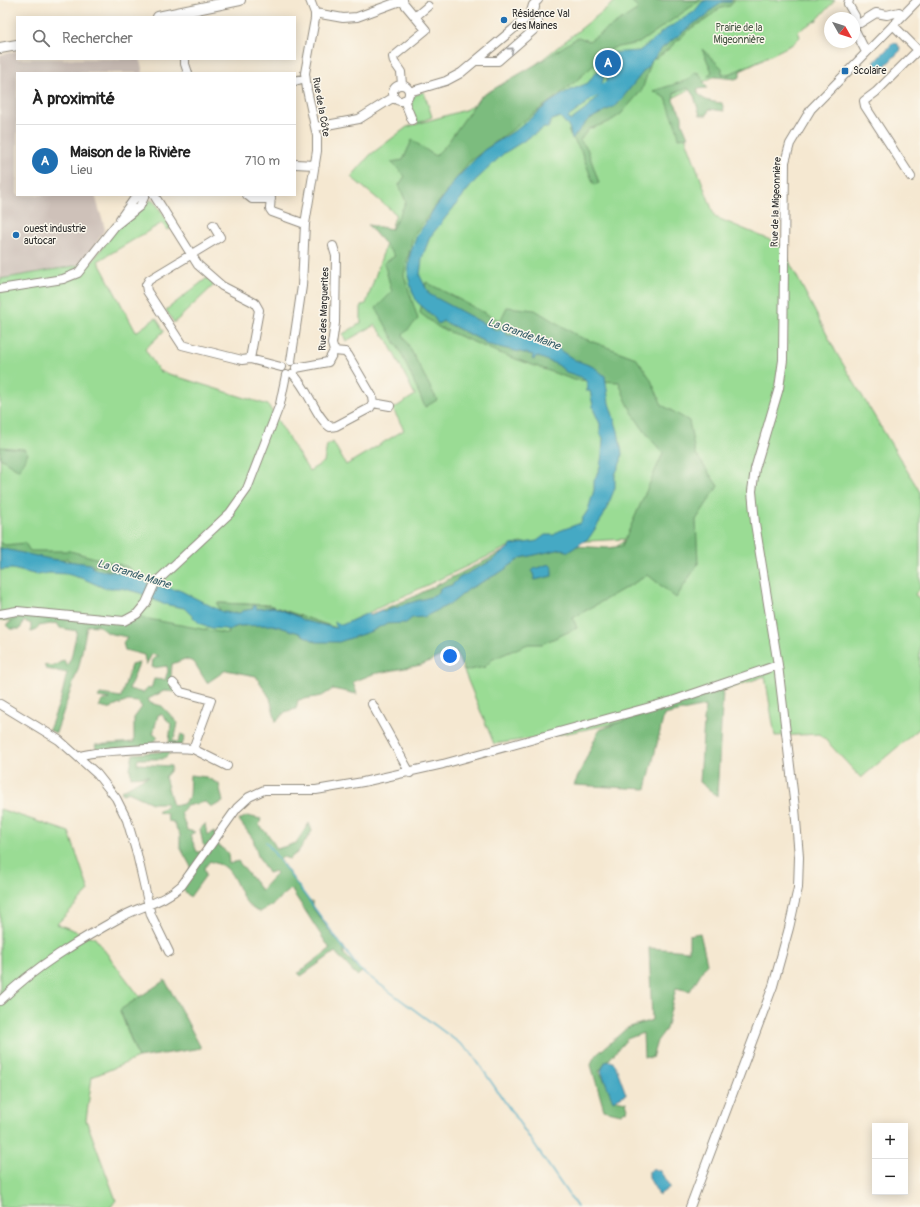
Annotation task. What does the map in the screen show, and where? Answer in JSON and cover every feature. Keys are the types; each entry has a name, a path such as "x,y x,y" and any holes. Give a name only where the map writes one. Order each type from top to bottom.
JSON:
{"main road":[{"path":"167,16 186,14 221,2 240,0"},
{"path":"0,48 16,45"}],"street":[{"name":"Rue de la Côte","path":"0,614 17,611 124,621 137,614 146,604 155,583 230,513 247,489 280,404 291,370 302,286 305,224 318,143 305,78 315,13 310,0"},
{"path":"315,13 343,18 357,17 403,0 426,30 394,57 394,62 401,72 402,85"},
{"path":"849,0 848,4 852,12"},
{"name":"Rue de la Migeonnière","path":"690,1207 773,986 798,888 799,857 795,808 778,666 755,522 752,491 755,469 780,381 783,354 785,162 787,152 810,109 918,0"},
{"path":"476,61 498,61 536,28 538,21 534,12 537,1"},
{"path":"404,100 409,92 456,77 530,15 537,1"},
{"path":"415,17 428,6"},
{"path":"860,24 876,13 887,15 899,12 903,15"},
{"path":"893,25 919,51 876,92 864,101 865,106 911,177"},
{"path":"860,40 866,52"},
{"path":"185,60 188,72"},
{"path":"296,81 305,78"},
{"path":"394,97 394,88 402,85 407,87 409,92"},
{"path":"316,127 359,119 394,97"},
{"path":"394,97 396,100 404,100"},
{"path":"404,100 412,120"},
{"path":"296,164 315,165"},
{"path":"0,289 63,279 78,273 119,222 136,196"},
{"path":"119,222 140,206 145,196"},
{"path":"155,196 198,265 222,286 255,303 259,310 250,359"},
{"path":"248,196 252,199 271,197 270,209 272,212 305,224"},
{"path":"213,225 220,237 149,280 146,285 147,291 182,345 242,360 250,359 281,367 283,363 303,384 324,422 330,427 336,426 370,408 373,403 372,396 348,355 344,352 334,351"},
{"name":"Rue des Marguerites","path":"291,370 328,362 334,351 332,344 335,323 336,256 333,246"},
{"path":"373,403 390,406"},
{"path":"0,1001 16,985 96,931 125,915 165,899 182,885 237,808 249,797 264,790 316,790 410,773 672,701 778,666"},
{"path":"173,682 181,692 211,700 193,749"},
{"path":"0,704 58,740 97,774 116,798 123,813 137,854 148,905 158,932 169,952"},
{"path":"372,704 410,773"},
{"path":"78,757 81,755 112,751 179,747 193,749 227,766"}],"shaded area":[{"path":"16,51 16,60 140,60 143,72 16,72 16,196 95,196 105,229 93,249 72,271 0,287 0,55"}],"green space":[{"name":"Prairie de la Migeonnière","path":"617,0 835,0 817,20 798,31 800,37 793,44 736,72 713,77 671,99 715,217 780,244 837,354 920,492 920,589 915,594 920,600 920,728 861,778 820,734 775,736 765,676 648,717 562,734 494,744 464,671 626,539 512,545 336,628 269,605 218,603 230,634 0,620 0,279 91,263 121,223 139,211 150,200 155,202 172,228 167,230 162,223 98,261 136,332 156,318 164,331 145,349 159,371 268,405 309,471 324,462 327,445 333,442 346,465 404,430 393,409 415,395 387,340 375,325 346,341 343,334 361,323 361,305 366,304 396,214 351,177 370,155 407,127 465,110 515,81"},
{"path":"631,0 701,0 639,43 613,48 568,88 469,162 413,236 404,275 418,319 403,335 437,400 425,407 401,353 376,308 392,292 384,263 395,256 368,225 392,229 406,202 399,185 405,176 391,162 403,160 412,140 435,156 446,145 480,97 545,59 578,37 589,41 638,9"},
{"path":"721,0 735,0 730,6 719,9 693,27 668,50 652,60 642,90 621,114 609,122 589,129 580,140 587,148 599,183 594,185 581,151 568,131 652,55"},
{"path":"702,49 722,68 722,75 729,74 763,60 740,71 740,77 735,79 707,76 712,72"},
{"path":"694,72 699,73 707,88 697,89 700,96 706,100 722,103 724,111 709,109 707,115 700,115 694,96 688,88 674,93 673,100 682,116 682,123 688,137 679,138 666,98 653,91 688,80"},
{"path":"424,92 432,117 418,123 411,107 410,100 417,94"},
{"path":"207,278 214,285 174,323 166,310"},
{"path":"426,282 500,321 507,307 535,310 580,337 636,358 650,378 662,405 689,421 695,453 718,486 696,520 698,564 676,598 648,575 573,618 577,628 542,644 528,644 493,659 485,667 464,671 455,650 421,665 373,674 353,682 357,694 333,689 322,696 298,700 296,709 285,712 276,722 270,698 256,676 226,670 207,683 194,662 185,659 172,664 171,676 179,687 175,692 164,691 148,699 150,703 162,706 178,723 175,737 172,740 178,743 181,734 185,736 182,745 162,747 169,743 171,724 161,714 158,715 153,734 158,737 153,743 159,743 157,747 97,751 95,745 134,742 134,718 142,707 138,702 128,701 108,709 99,707 102,701 110,699 98,697 100,694 121,697 131,665 139,663 129,689 143,693 147,688 151,689 154,679 165,680 168,671 167,666 152,668 153,659 159,656 152,654 146,665 144,655 125,650 123,643 127,637 108,633 97,624 87,626 79,666 56,733 49,730 61,698 67,673 46,669 44,665 54,666 64,660 67,666 71,658 77,631 60,628 57,623 39,626 35,631 31,632 31,624 24,621 20,629 10,629 6,625 20,616 82,619 143,618 229,634 217,603 269,605 336,628 411,598 520,543 608,548 622,546 663,453 632,412 619,382 574,380 499,353 438,327 420,313"},
{"path":"0,447 24,449 28,453 19,470 0,458"},
{"path":"0,542 5,545 25,543 30,551 70,551 128,567 137,575 136,580 98,566 77,567 67,558 56,563 0,552"},
{"path":"723,690 717,796 700,782 705,706 664,715 646,789 574,785 599,730 650,711"},
{"path":"169,751 169,754 163,759 138,759 137,764 171,766 171,770 165,777 173,806 183,804 189,797 190,775 206,777 219,784 223,802 212,807 205,802 186,806 181,813 187,830 195,832 190,835 197,852 210,852 203,844 200,829 205,824 207,835 214,832 218,845 228,853 229,864 238,861 261,890 277,873 275,871 268,873 258,856 253,839 239,820 247,816 261,819 259,825 270,837 277,849 296,843 309,823 312,831 298,852 289,859 283,857 280,860 308,900 313,903 313,908 333,936 344,947 344,954 362,972 357,976 335,952 301,976 298,973 330,949 291,889 272,905 260,912 245,901 233,877 227,869 210,861 204,868 206,875 190,897 182,889 191,867 180,847 180,835 173,822 168,821 167,814 158,812 167,805 166,803 152,803 128,792 123,794 121,791 149,776 131,777 130,768 133,754"},
{"path":"0,809 69,832 89,891 57,924 95,938 140,997 120,1011 138,1058 92,1077 86,1120 116,1200 111,1207 0,1207"},
{"path":"700,933 707,963 690,991 676,988 666,1029 657,1041 652,1058 644,1057 643,1033 627,1039 599,1071 616,1100 626,1102 628,1109 621,1114 604,1110 591,1065 594,1057 627,1028 652,1020 649,948 689,951 689,935"},
{"path":"165,980 201,1048 138,1058 120,1010"}],"water":[{"path":"707,0 732,0 731,2 723,2 710,11 706,17 696,22 662,48 617,105 588,120 572,139 569,127 560,117 552,120 548,128 544,128 503,154 475,181 430,237 422,258 420,276 429,294 496,330 503,330 507,335 530,338 548,346 555,347 575,360 594,367 605,376 609,403 618,431 622,453 621,461 615,475 615,488 603,517 589,538 568,552 562,549 521,558 501,572 469,589 452,603 424,617 412,618 406,623 385,624 372,631 339,642 316,642 299,633 273,625 239,626 229,631 225,629 211,628 199,623 184,608 163,604 140,593 121,588 104,588 84,579 67,574 49,573 38,575 12,569 0,570 0,548 50,559 91,564 93,568 100,570 123,573 138,577 150,586 179,590 223,612 240,613 242,611 253,609 253,606 256,606 257,609 274,607 305,621 336,628 335,622 342,625 368,613 370,616 381,610 384,612 394,607 398,608 399,606 434,596 440,591 439,589 452,585 459,578 493,560 512,545 537,541 545,535 554,535 559,531 581,523 588,510 594,490 594,481 600,467 603,438 600,433 600,424 594,411 590,391 586,391 588,388 586,381 581,377 566,372 558,365 536,356 534,360 532,359 533,355 485,344 485,342 443,321 438,324 433,316 417,302 412,291 408,276 410,254 417,235 433,210 454,181 484,150 519,128 549,103 566,92 588,83 595,73 603,68 604,76 599,90 587,103 568,117 570,121 585,110 606,88 608,69 613,67 612,60 608,56 609,53 639,51 659,36 660,33 694,12 702,2"},
{"path":"893,43 897,43 901,50 882,69 878,69 874,62"},
{"path":"549,564 552,567 552,576 535,580 532,571"},
{"path":"611,1061 615,1064 626,1094 613,1101 601,1071 605,1062"},
{"path":"654,1169 660,1171 670,1187 659,1195 649,1178 649,1172"}],"waterway":[{"name":"La Grande Maine","path":"585,96 617,83"},
{"path":"266,842 359,969 470,1051 577,1207"}],"place":[{"name":"Résidence Val des Maines","path":"504,20"},
{"name":"Maison de la Rivière","path":"608,63"},
{"name":"Scolaire","path":"845,71"},
{"name":"ouest industrie autocar","path":"16,235"}]}
